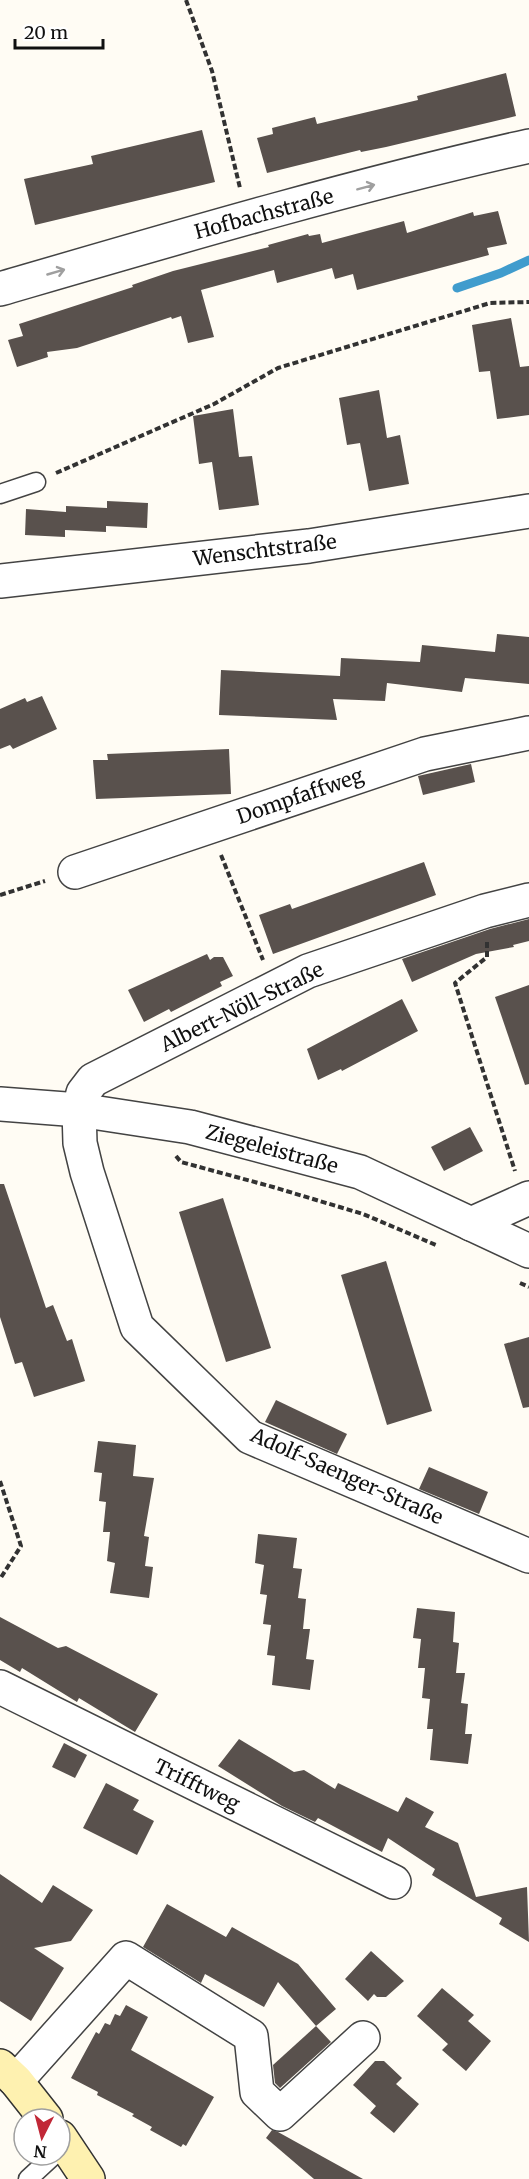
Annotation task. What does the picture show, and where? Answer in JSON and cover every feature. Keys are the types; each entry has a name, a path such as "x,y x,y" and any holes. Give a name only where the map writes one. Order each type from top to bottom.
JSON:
{"street":[{"name":"Hofbachstraße","path":"0,289 258,214 529,146"},
{"name":"Wenschtstraße","path":"0,581 309,546 529,511"},
{"name":"Dompfaffweg","path":"75,872 425,754 529,733"},
{"name":"Albert-Nöll-Straße","path":"79,1110 83,1093 93,1080 308,971 485,911 529,900"},
{"name":"Ziegeleistraße","path":"0,1104 79,1110 189,1127 360,1172 529,1251"},
{"name":"Adolf-Saenger-Straße","path":"79,1110 80,1143 87,1172 137,1328 250,1437 529,1556"},
{"path":"471,1224 527,1199"},
{"name":"Trifftweg","path":"0,1687 394,1882"},
{"path":"36,2107 8,2074 126,1958 251,2036 257,2092 280,2114 363,2038"},
{"path":"72,2161 88,2179"}],"lane":[{"path":"0,494 36,482"},
{"path":"28,2179 40,2167"}],"path":[{"path":"186,0 212,71 242,196"},
{"path":"36,482 214,404 278,368 490,303 529,302"},
{"path":"209,826 275,988"},
{"path":"0,895 75,872"},
{"path":"485,911 487,957 455,983 527,1199"},
{"path":"147,1120 181,1162 363,1214 442,1248"},
{"path":"519,1282 529,1287"},
{"path":"0,1481 21,1546 0,1579"}],"building":[{"path":"506,73 516,116 267,173 257,138 273,134 272,128 315,117 317,124 418,100 417,96"},
{"path":"202,130 215,182 35,225 24,179 93,164 91,156"},
{"path":"498,211 507,244 487,248 489,255 357,290 353,274 335,279 332,268 277,283 274,270 201,290 214,337 188,343 181,316 172,319 171,317 77,348 47,352 48,357 17,367 8,340 23,336 19,324 133,287 132,285 173,271 269,247 268,245 308,234 309,236 320,234 322,243 404,221 407,233 473,212 474,216"},
{"path":"511,318 520,367 529,366 529,415 497,419 490,371 479,372 472,325"},
{"path":"379,390 387,438 400,435 409,484 369,491 360,443 347,445 339,398"},
{"path":"233,409 239,457 252,456 259,505 219,510 212,462 199,464 193,416"},
{"path":"107,501 148,503 147,528 106,526 106,532 65,530 65,537 25,535 26,509 66,512 66,506 107,508"},
{"path":"497,634 529,637 529,684 465,678 462,692 387,683 385,701 333,699 337,720 219,715 221,670 340,676 341,658 420,662 422,645 495,652"},
{"path":"42,696 57,729 13,749 10,745 0,749 0,709 25,698 27,702"},
{"path":"229,749 231,794 96,799 93,760 108,760 107,754"},
{"path":"471,764 475,782 423,795 418,776"},
{"path":"424,862 436,895 273,954 259,915 290,904 292,909"},
{"path":"529,919 529,941 513,945 514,947 476,954 412,982 402,959 490,929"},
{"path":"207,954 210,960 214,957 223,957 233,976 220,982 222,986 171,1012 169,1009 144,1022 128,990"},
{"path":"529,985 529,1084 525,1085 495,997"},
{"path":"402,999 418,1031 342,1071 341,1069 318,1080 307,1049"},
{"path":"470,1127 483,1151 444,1171 431,1147"},
{"path":"0,1184 4,1184 46,1308 53,1305 67,1341 72,1339 85,1381 34,1397 22,1362 15,1364 0,1317"},
{"path":"223,1198 271,1348 226,1362 179,1212"},
{"path":"386,1261 432,1411 387,1425 341,1275"},
{"path":"529,1337 529,1407 523,1408 504,1344"},
{"path":"276,1400 347,1434 337,1454 265,1422"},
{"path":"98,1441 136,1445 133,1476 154,1478 144,1536 149,1537 145,1566 153,1567 149,1598 110,1593 115,1563 107,1561 110,1532 103,1532 106,1502 99,1501 102,1473 94,1472"},
{"path":"429,1467 488,1492 479,1514 419,1489"},
{"path":"258,1534 297,1538 293,1568 302,1569 298,1598 306,1599 303,1629 310,1629 306,1659 314,1660 310,1690 272,1685 275,1656 267,1655 271,1625 263,1624 267,1595 260,1594 264,1565 255,1563"},
{"path":"417,1608 455,1612 453,1642 459,1643 456,1673 465,1673 461,1703 468,1704 465,1734 472,1734 468,1764 430,1760 433,1729 427,1729 430,1699 422,1698 425,1668 418,1668 421,1639 413,1638"},
{"path":"0,1617 58,1648 66,1646 158,1694 135,1732 79,1698 77,1702 22,1668 20,1672 0,1660"},
{"path":"239,1739 294,1772 304,1770 335,1789 338,1783 398,1812 406,1797 434,1812 425,1827 458,1843 476,1897 527,1887 529,1942 499,1924 502,1918 432,1875 435,1869 388,1838 382,1852 318,1818 315,1822 282,1806 218,1766"},
{"path":"64,1743 87,1755 75,1778 52,1767"},
{"path":"106,1783 139,1800 133,1810 154,1821 137,1855 83,1828"},
{"path":"0,1874 42,1903 53,1885 93,1910 71,1941 34,1948 64,1968 31,2021 0,2001"},
{"path":"167,1904 226,1937 232,1927 298,1964 336,2009 316,2026 278,1982 264,2007 205,1974 201,1983 143,1947"},
{"path":"371,1951 404,1981 386,1997 377,1997 374,1994 368,2001 345,1979"},
{"path":"442,1988 474,2015 468,2021 491,2041 466,2071 442,2050 448,2044 417,2016"},
{"path":"126,2005 148,2017 131,2050 214,2097 186,2146 183,2144 181,2147 150,2130 152,2127 132,2116 134,2114 97,2095 98,2092 71,2078 96,2032 99,2034 105,2023 110,2025 115,2014 120,2016"},
{"path":"316,2026 331,2042 280,2088 275,2083 273,2065"},
{"path":"375,2061 384,2061 402,2078 396,2084 419,2104 394,2133 370,2113 376,2106 353,2085"},
{"path":"272,2130 363,2179 314,2179 266,2138"}],"waterway":[{"path":"457,288 501,273 529,260"}]}
